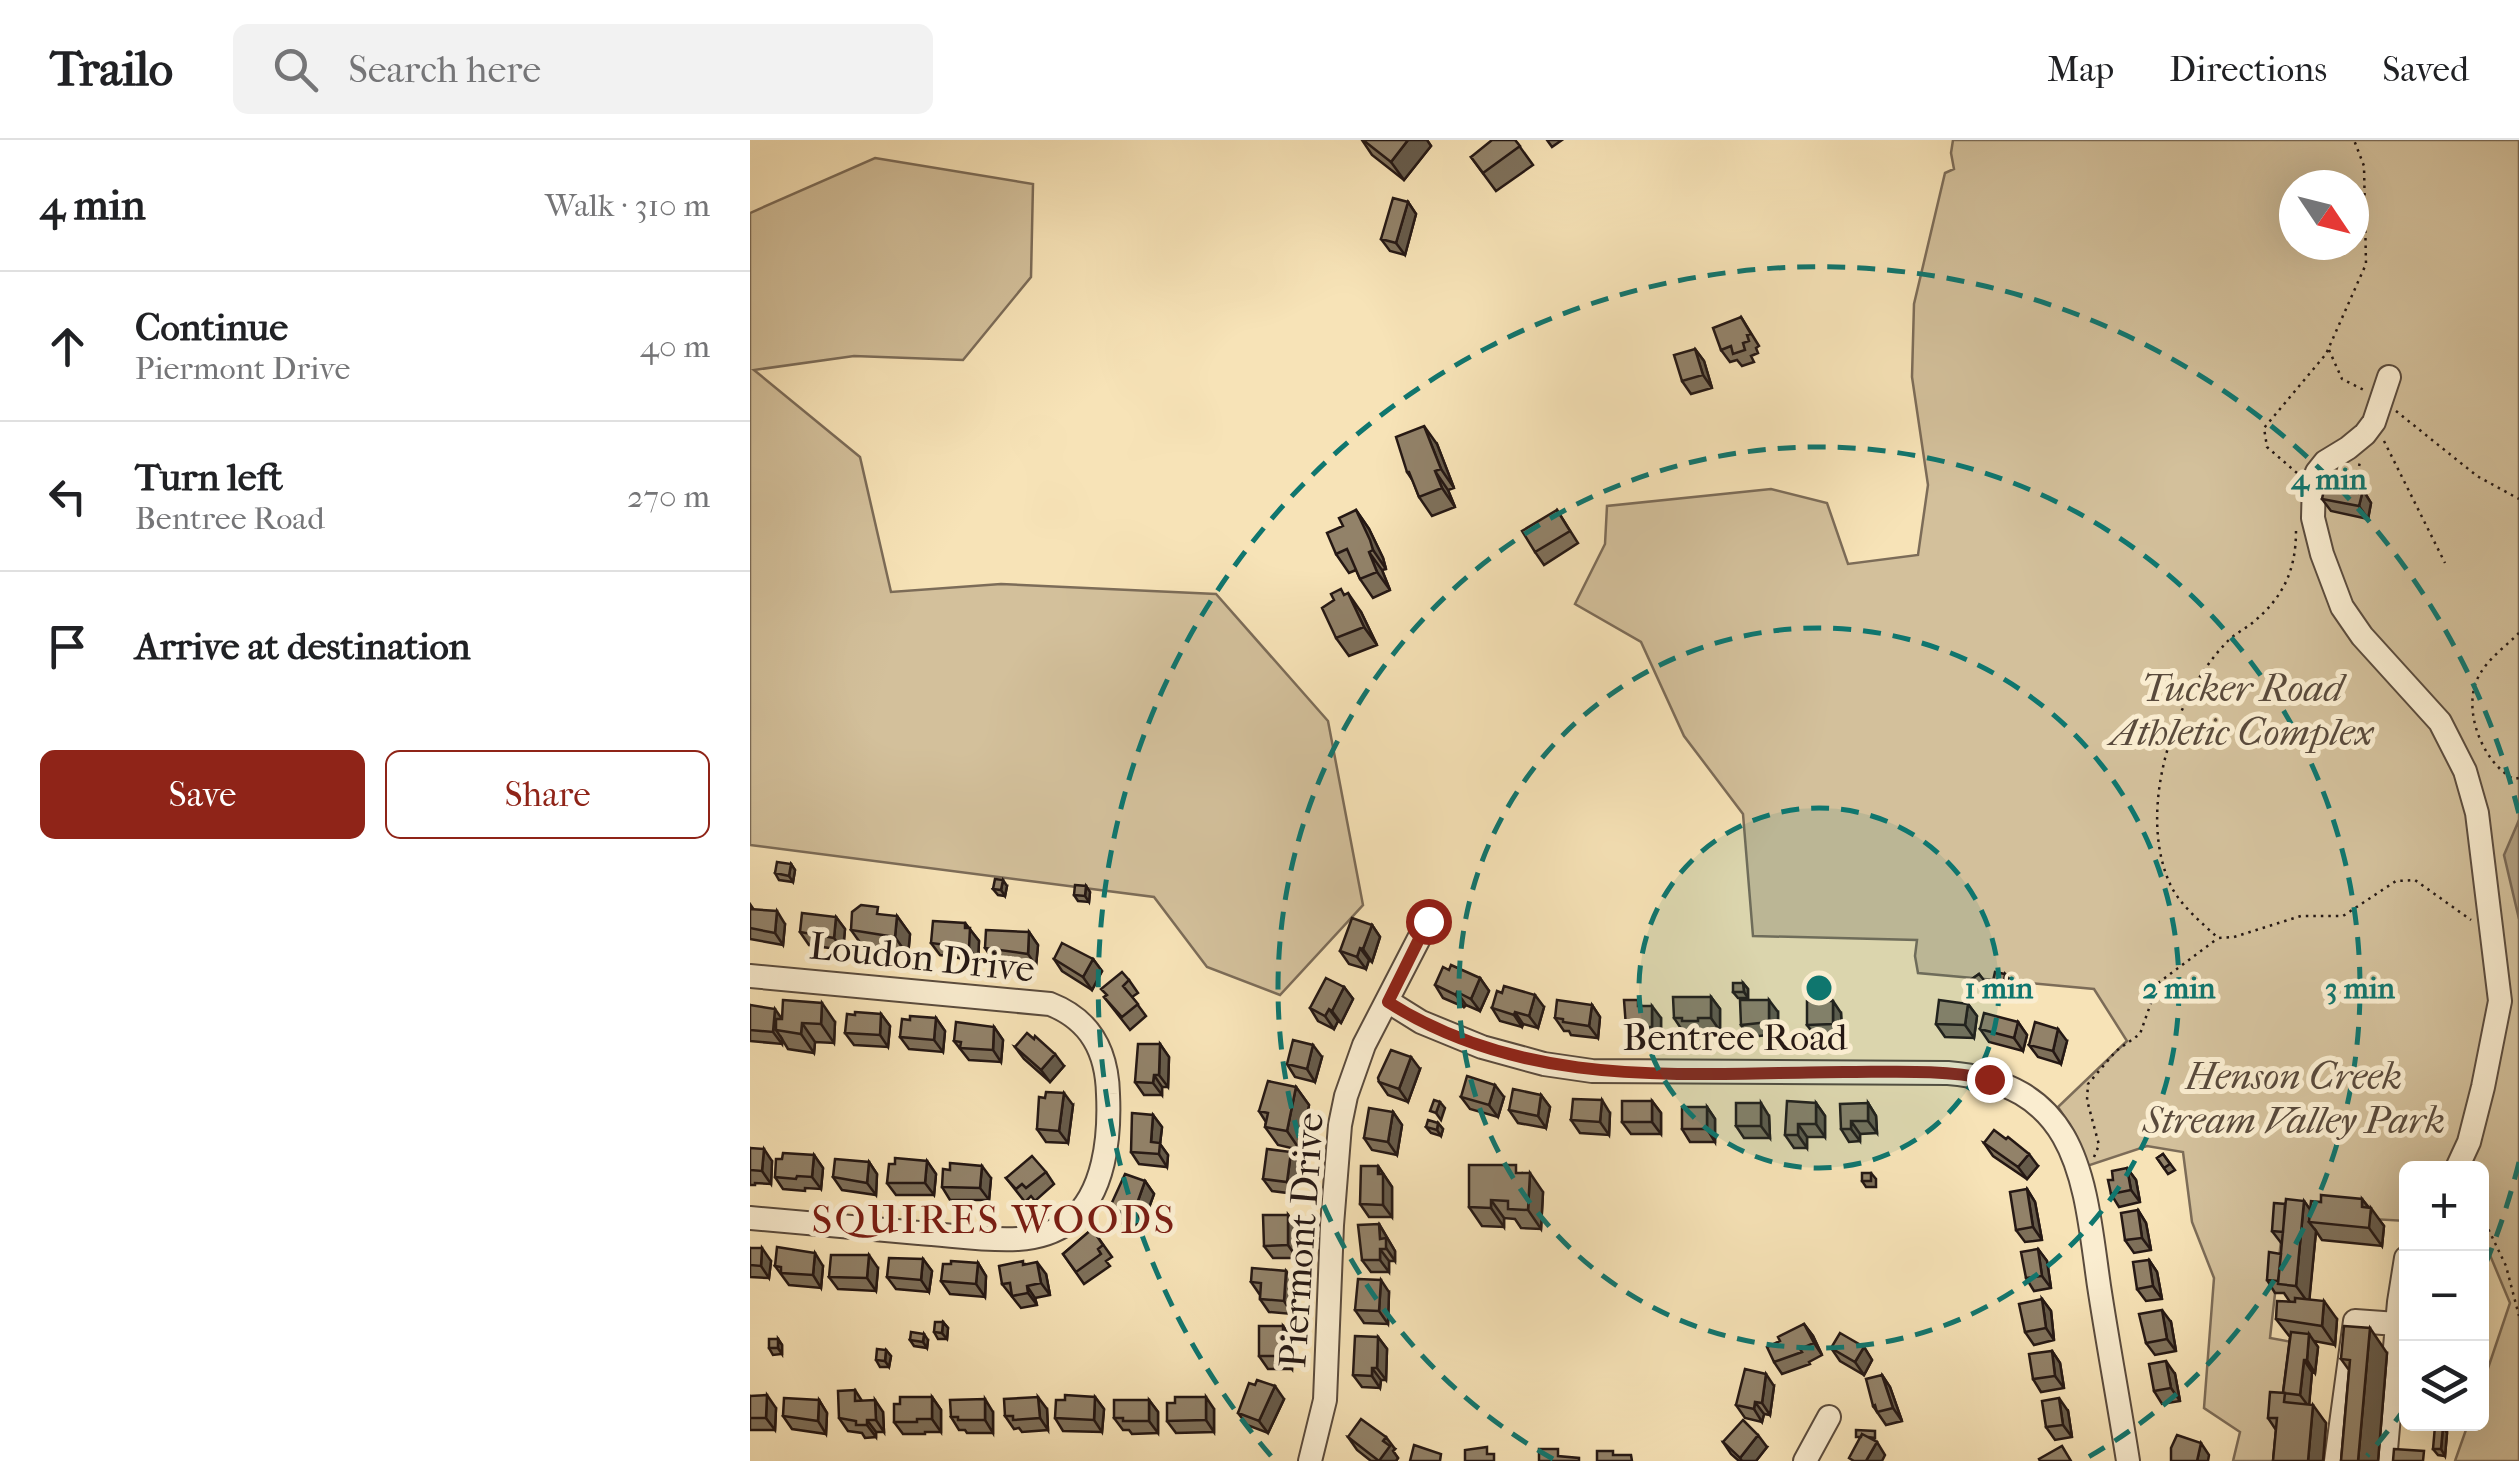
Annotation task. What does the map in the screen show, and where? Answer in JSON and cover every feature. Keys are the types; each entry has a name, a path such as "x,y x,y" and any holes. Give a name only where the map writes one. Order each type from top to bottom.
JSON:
{"street":[{"path":"2382,399 2358,440 2325,462 2314,480 2316,536 2348,618 2440,722 2457,752 2477,813 2499,982 2498,1017 2475,1120 2460,1161"},
{"name":"Piermont Drive","path":"1310,1461 1325,1400 1340,1125 1358,1059 1428,921"},
{"name":"Loudon Drive","path":"750,976 1050,1004 1071,1014 1097,1042 1105,1063 1108,1101 1099,1175 1077,1214 1045,1234 996,1239 750,1218"},
{"name":"Bentree Road","path":"1388,1002 1421,1022 1482,1047 1592,1072 1948,1073 1989,1079 2040,1108 2064,1136 2078,1163 2087,1198 2126,1450"},
{"path":"2385,1461 2399,1309"},
{"path":"2336,1461 2355,1321 2397,1324"},
{"path":"1805,1461 1829,1417"}],"path":[{"path":"2298,488 2296,470 2266,447 2264,428 2328,349 2366,264 2364,166 2354,140"},
{"path":"2328,349 2342,379 2382,399 2477,476 2519,499"},
{"path":"2382,399 2445,562"},
{"path":"2352,498 2362,455 2358,440"},
{"path":"2218,938 2173,890 2161,861 2160,784 2179,712 2226,642 2276,602 2288,582 2296,550 2296,521"},
{"path":"2519,633 2478,676 2472,700 2486,750 2500,772 2519,778"},
{"path":"2078,1163 2098,1152 2088,1100 2088,1084 2096,1070 2140,1034 2158,983 2218,938 2301,916 2344,916 2396,881 2415,880 2494,937"},
{"path":"2489,1231 2506,1266 2519,1316"}],"green space":[{"name":"Tucker Road Athletic Complex","path":"1953,140 2519,140 2519,1461 2455,1461 2466,1431 2489,1431 2489,1365 2510,1303 2489,1253 2489,1161 2399,1161 2399,1221 2284,1214 2270,1338 2292,1342 2282,1461 2233,1461 2240,1432 2204,1408 2214,1278 2192,1222 2183,1152 2147,1146 2087,1166 2075,1133 2058,1107 2127,1041 2094,989 1918,973 1917,940 1753,936 1743,814 1684,736 1641,642 1575,604 1605,544 1607,506 1771,489 1827,503 1848,564 1918,555 1928,485 1912,377 1914,304 1945,173 1954,169"},
{"path":"875,158 1033,184 1031,277 963,360 854,356 754,370 860,457 891,592 1001,584 1216,594 1328,721 1363,905 1280,995 1207,967 1154,897 750,845 750,213"}],"shaded area":[{"path":"2519,820 2519,919 2504,855"}],"building":[{"path":"1363,140 1408,140 1391,162"},
{"path":"1492,140 1515,140 1520,146 1483,173 1471,157"},
{"path":"1393,198 1408,202 1396,243 1381,239"},
{"path":"1741,317 1751,334 1747,335 1749,341 1743,343 1745,350 1733,354 1731,346 1721,350 1713,328"},
{"path":"1695,349 1703,375 1682,381 1674,355"},
{"path":"1424,426 1441,469 1435,471 1442,488 1419,497 1396,437"},
{"path":"2327,476 2345,479 2343,486 2363,490 2359,506 2322,499"},
{"path":"1356,510 1370,540 1373,550 1369,552 1377,572 1360,579 1347,549 1336,554 1327,533 1343,526 1339,518"},
{"path":"1557,510 1570,531 1535,552 1522,531"},
{"path":"1341,589 1344,595 1348,593 1364,627 1336,638 1322,608 1334,600 1331,594"},
{"path":"777,862 791,864 789,876 775,873"},
{"path":"995,879 1003,880 1001,890 993,889"},
{"path":"1075,885 1086,886 1085,896 1074,895"},
{"path":"861,905 878,907 877,914 897,916 895,937 851,930 852,912"},
{"path":"750,909 777,911 775,933 750,928"},
{"path":"802,913 836,917 834,938 800,932"},
{"path":"1352,918 1372,925 1357,957 1340,951"},
{"path":"933,921 965,923 965,928 970,928 969,948 931,943"},
{"path":"986,930 1029,932 1028,954 985,948"},
{"path":"1062,943 1093,959 1083,977 1054,959"},
{"path":"1451,965 1480,978 1471,999 1435,985 1443,967 1449,970"},
{"path":"1122,972 1129,980 1123,986 1138,1004 1122,1017 1101,989"},
{"path":"1995,972 2005,974 2004,982 1993,981"},
{"path":"1979,974 1987,984 1981,989 1972,979"},
{"path":"1326,978 1344,987 1332,1011 1329,1009 1325,1016 1310,1008"},
{"path":"1733,983 1743,983 1744,992 1733,992"},
{"path":"1504,986 1535,995 1529,1016 1492,1008 1497,991 1502,993"},
{"path":"1673,997 1711,997 1711,1018 1674,1018"},
{"path":"783,1000 822,1003 821,1024 802,1023 801,1034 776,1030 776,1019 782,1019"},
{"path":"1557,1000 1592,1005 1589,1026 1555,1018"},
{"path":"1624,1000 1652,1006 1652,1027 1626,1027"},
{"path":"1740,1000 1769,1000 1769,1022 1741,1025"},
{"path":"1939,1000 1968,1004 1965,1025 1936,1024"},
{"path":"1807,1001 1833,1001 1833,1024 1807,1025"},
{"path":"750,1005 775,1009 773,1032 750,1030"},
{"path":"1984,1013 2018,1022 2014,1038 1980,1029"},
{"path":"847,1014 881,1014 880,1035 845,1033"},
{"path":"910,1016 936,1018 934,1040 900,1037 902,1019 910,1020"},
{"path":"956,1022 994,1027 993,1050 960,1048 961,1042 954,1041"},
{"path":"2035,1022 2058,1029 2053,1051 2029,1045"},
{"path":"1027,1033 1055,1054 1041,1070 1015,1047"},
{"path":"1293,1040 1313,1045 1307,1069 1287,1064"},
{"path":"1138,1044 1160,1044 1159,1075 1154,1075 1153,1083 1135,1082"},
{"path":"1391,1050 1411,1057 1399,1089 1379,1082 1378,1078"},
{"path":"1467,1076 1495,1085 1489,1105 1461,1097"},
{"path":"1268,1081 1296,1087 1287,1131 1265,1127 1268,1113 1259,1111"},
{"path":"1513,1089 1541,1095 1538,1116 1509,1110"},
{"path":"1046,1092 1064,1093 1059,1131 1037,1129 1039,1097 1045,1098"},
{"path":"1573,1099 1602,1100 1600,1122 1571,1120"},
{"path":"1434,1100 1440,1102 1436,1113 1430,1111"},
{"path":"1622,1101 1652,1101 1652,1122 1622,1122"},
{"path":"1787,1101 1816,1103 1816,1124 1798,1124 1798,1135 1785,1135"},
{"path":"1736,1103 1761,1103 1761,1126 1736,1126"},
{"path":"1868,1103 1868,1121 1851,1121 1851,1129 1841,1129 1840,1104"},
{"path":"1682,1107 1707,1107 1707,1129 1682,1129"},
{"path":"1369,1108 1393,1112 1388,1142 1364,1138"},
{"path":"1132,1113 1153,1115 1151,1142 1160,1143 1159,1154 1131,1152"},
{"path":"1428,1120 1438,1123 1437,1130 1426,1127"},
{"path":"1994,1130 2029,1154 2018,1167 1984,1143"},
{"path":"750,1148 764,1149 762,1171 750,1170"},
{"path":"1267,1149 1291,1152 1287,1182 1263,1179"},
{"path":"783,1153 814,1155 812,1177 775,1177 776,1159 782,1159"},
{"path":"2163,1154 2170,1164 2164,1168 2157,1158"},
{"path":"1032,1156 1046,1172 1026,1188 1022,1184 1016,1189 1006,1178"},
{"path":"895,1158 927,1161 925,1183 887,1183 889,1164 895,1164"},
{"path":"835,1159 869,1162 867,1183 833,1177"},
{"path":"950,1163 982,1166 980,1188 942,1187 943,1169 950,1170"},
{"path":"1469,1165 1516,1165 1516,1173 1530,1173 1528,1210 1508,1209 1508,1201 1491,1200 1491,1208 1469,1207"},
{"path":"1361,1166 1378,1166 1378,1174 1383,1174 1383,1205 1360,1204"},
{"path":"2127,1168 2131,1190 2111,1194 2108,1180 2113,1180 2112,1171"},
{"path":"1862,1173 1871,1173 1871,1181 1862,1181"},
{"path":"1125,1174 1145,1181 1134,1212 1128,1210 1126,1215 1109,1209"},
{"path":"2027,1189 2033,1227 2016,1230 2010,1192"},
{"path":"2321,1195 2362,1199 2362,1207 2371,1208 2369,1228 2309,1222 2311,1201 2321,1202"},
{"path":"2286,1199 2304,1201 2296,1286 2278,1284"},
{"path":"2274,1203 2285,1204 2283,1232 2272,1231"},
{"path":"2138,1210 2142,1238 2125,1240 2121,1213"},
{"path":"1263,1215 1288,1215 1288,1245 1264,1246"},
{"path":"1379,1224 1380,1239 1386,1238 1386,1249 1380,1249 1380,1260 1362,1260 1358,1225"},
{"path":"1092,1229 1103,1245 1098,1249 1101,1254 1076,1272 1063,1254"},
{"path":"777,1247 815,1253 813,1275 781,1273 781,1267 775,1266"},
{"path":"750,1248 762,1248 761,1266 750,1265"},
{"path":"2038,1249 2042,1276 2026,1278 2021,1252"},
{"path":"2269,1252 2281,1254 2278,1281 2267,1280"},
{"path":"831,1255 869,1255 867,1278 829,1277"},
{"path":"889,1258 923,1259 921,1280 887,1277"},
{"path":"2149,1260 2153,1286 2137,1289 2133,1262"},
{"path":"1023,1261 1023,1265 1037,1262 1041,1283 1027,1286 1028,1293 1012,1296 1010,1283 1002,1284 999,1266"},
{"path":"978,1263 976,1284 941,1281 943,1264"},
{"path":"1252,1268 1286,1271 1284,1301 1260,1299 1261,1283 1251,1282"},
{"path":"1358,1279 1381,1280 1379,1311 1355,1310"},
{"path":"2295,1298 2324,1301 2322,1326 2276,1319 2277,1301 2295,1302"},
{"path":"2042,1299 2046,1328 2025,1332 2019,1304"},
{"path":"2162,1310 2167,1339 2146,1343 2139,1314"},
{"path":"935,1322 943,1322 942,1333 934,1332"},
{"path":"1804,1324 1814,1343 1774,1362 1767,1347"},
{"path":"1259,1326 1283,1326 1283,1356 1259,1356"},
{"path":"2344,1326 2370,1328 2358,1461 2341,1461 2350,1360 2341,1359"},
{"path":"911,1332 924,1334 923,1342 910,1340"},
{"path":"2291,1332 2309,1334 2300,1395 2283,1393"},
{"path":"1840,1333 1864,1347 1855,1362 1831,1348"},
{"path":"1355,1336 1378,1337 1377,1368 1372,1368 1372,1376 1353,1375"},
{"path":"769,1339 778,1339 778,1348 769,1348"},
{"path":"877,1349 886,1350 885,1361 876,1360"},
{"path":"2052,1351 2055,1376 2033,1379 2029,1354"},
{"path":"2166,1361 2171,1388 2154,1391 2149,1364"},
{"path":"1745,1369 1766,1374 1762,1403 1755,1402 1754,1409 1736,1405"},
{"path":"1882,1375 1893,1408 1877,1412 1866,1379"},
{"path":"1257,1380 1275,1386 1259,1421 1238,1413 1249,1383 1255,1385"},
{"path":"855,1390 855,1401 875,1400 876,1420 867,1420 867,1425 839,1418 838,1391"},
{"path":"2270,1392 2285,1393 2284,1402 2313,1405 2308,1461 2273,1461 2277,1418 2268,1418"},
{"path":"767,1395 766,1418 750,1418 750,1396"},
{"path":"1065,1395 1095,1397 1094,1420 1055,1418 1056,1400 1065,1400"},
{"path":"900,1397 932,1397 932,1419 894,1422 894,1404 900,1404"},
{"path":"1038,1397 1040,1418 1013,1420 1013,1416 1005,1416 1004,1399"},
{"path":"1175,1397 1206,1397 1206,1420 1167,1421 1167,1403 1175,1403"},
{"path":"784,1398 819,1400 818,1421 783,1416"},
{"path":"2059,1398 2063,1425 2046,1427 2042,1401"},
{"path":"985,1399 985,1420 951,1417 950,1400"},
{"path":"1114,1400 1149,1400 1149,1421 1114,1418"},
{"path":"1361,1419 1386,1437 1383,1441 1390,1446 1379,1461 1348,1437"},
{"path":"1743,1420 1758,1435 1740,1458 1723,1442"},
{"path":"1856,1430 1875,1431 1875,1438 1862,1434 1856,1437"},
{"path":"2435,1431 2443,1431 2441,1449 2433,1449"},
{"path":"1862,1434 1877,1442 1866,1461 1854,1461 1849,1458"},
{"path":"2177,1435 2201,1443 2197,1461 2171,1461"},
{"path":"1414,1445 1441,1454 1440,1461 1410,1461"},
{"path":"2062,1446 2071,1461 2040,1461 2039,1459"},
{"path":"1487,1447 1487,1454 1494,1454 1494,1461 1465,1461 1465,1450"},
{"path":"1539,1449 1558,1449 1558,1456 1579,1461 1539,1461"},
{"path":"2394,1449 2424,1451 2423,1461 2393,1461"},
{"path":"1597,1451 1631,1455 1632,1461 1597,1461"}],"district":[{"name":"SQUIRES WOODS","path":"994,1219"}],"route":[{"path":"1428,921 1388,1002 1421,1022 1524,1060 1631,1074 1948,1073 1989,1079"}],"park label":[{"name":"Henson Creek Stream Valley Park","path":"2294,1098"}]}
